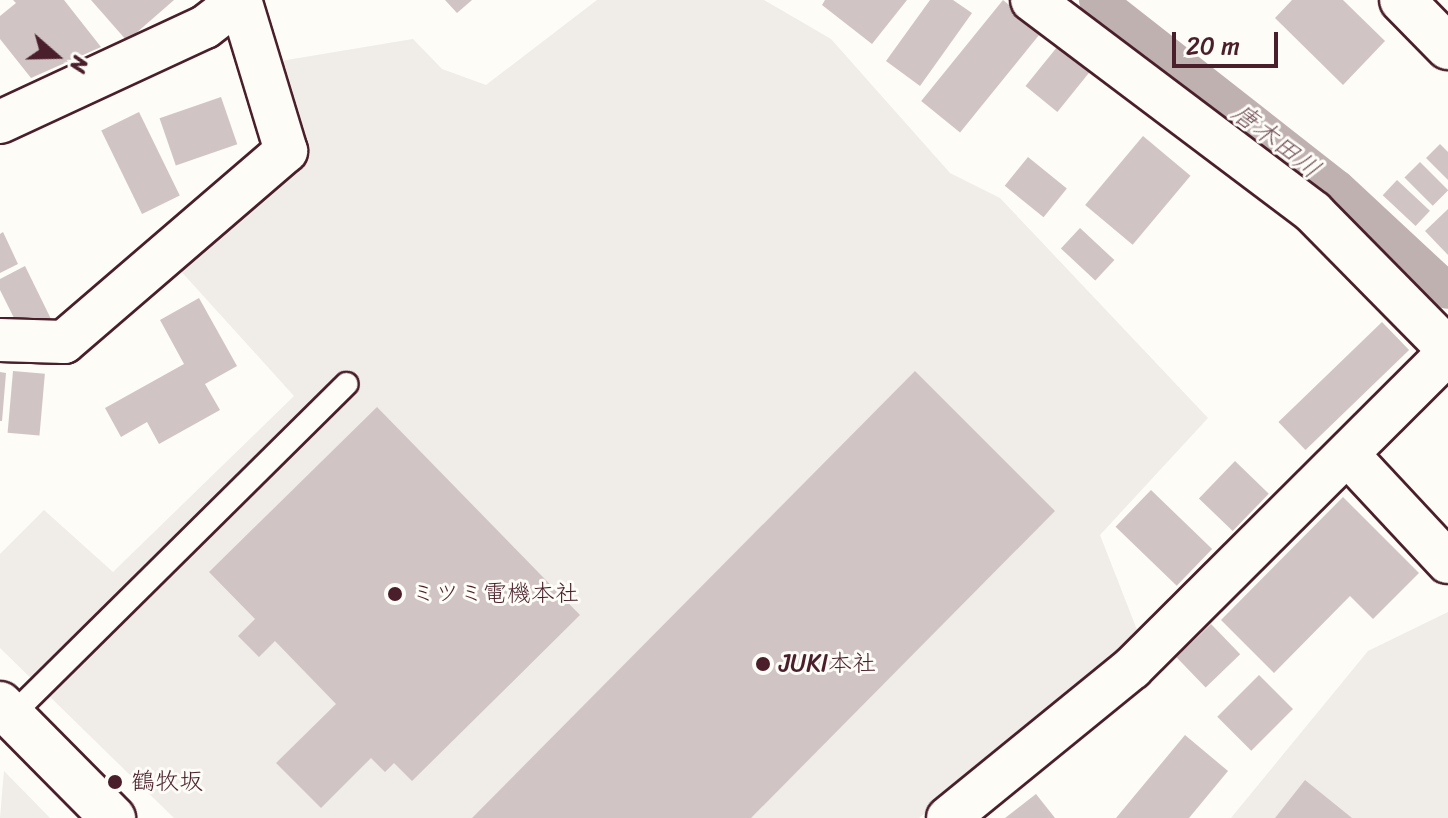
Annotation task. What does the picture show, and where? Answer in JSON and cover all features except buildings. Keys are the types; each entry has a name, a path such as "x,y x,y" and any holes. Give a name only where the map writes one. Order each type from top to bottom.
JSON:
{"street":[{"path":"0,122 205,27 240,0 286,151 64,342 0,340"},
{"path":"948,818 1132,668 1349,456 1448,351 1313,212 1032,0"},
{"path":"1402,0 1448,47"},
{"path":"1349,456 1448,562"},
{"path":"6,710 113,818"}],"lane":[{"path":"6,710 346,384"}],"shaded area":[{"path":"597,0 764,0 831,39 950,173 1000,198 1208,418 1100,535 1139,635 919,818 174,818 0,648 0,554 44,510 113,572 294,396 178,268 237,224 307,156 275,62 413,39 442,69 486,85"},
{"path":"1448,612 1448,818 1231,818 1368,651"},
{"path":"4,771 50,818 0,818"}],"waterway":[{"name":"唐木田川","path":"1097,0 1337,188 1448,291"}],"place":[{"name":"ミツミ電機本社","path":"395,594"},
{"name":"JUKI本社","path":"763,664"},
{"name":"鶴牧坂","path":"115,782"}]}
